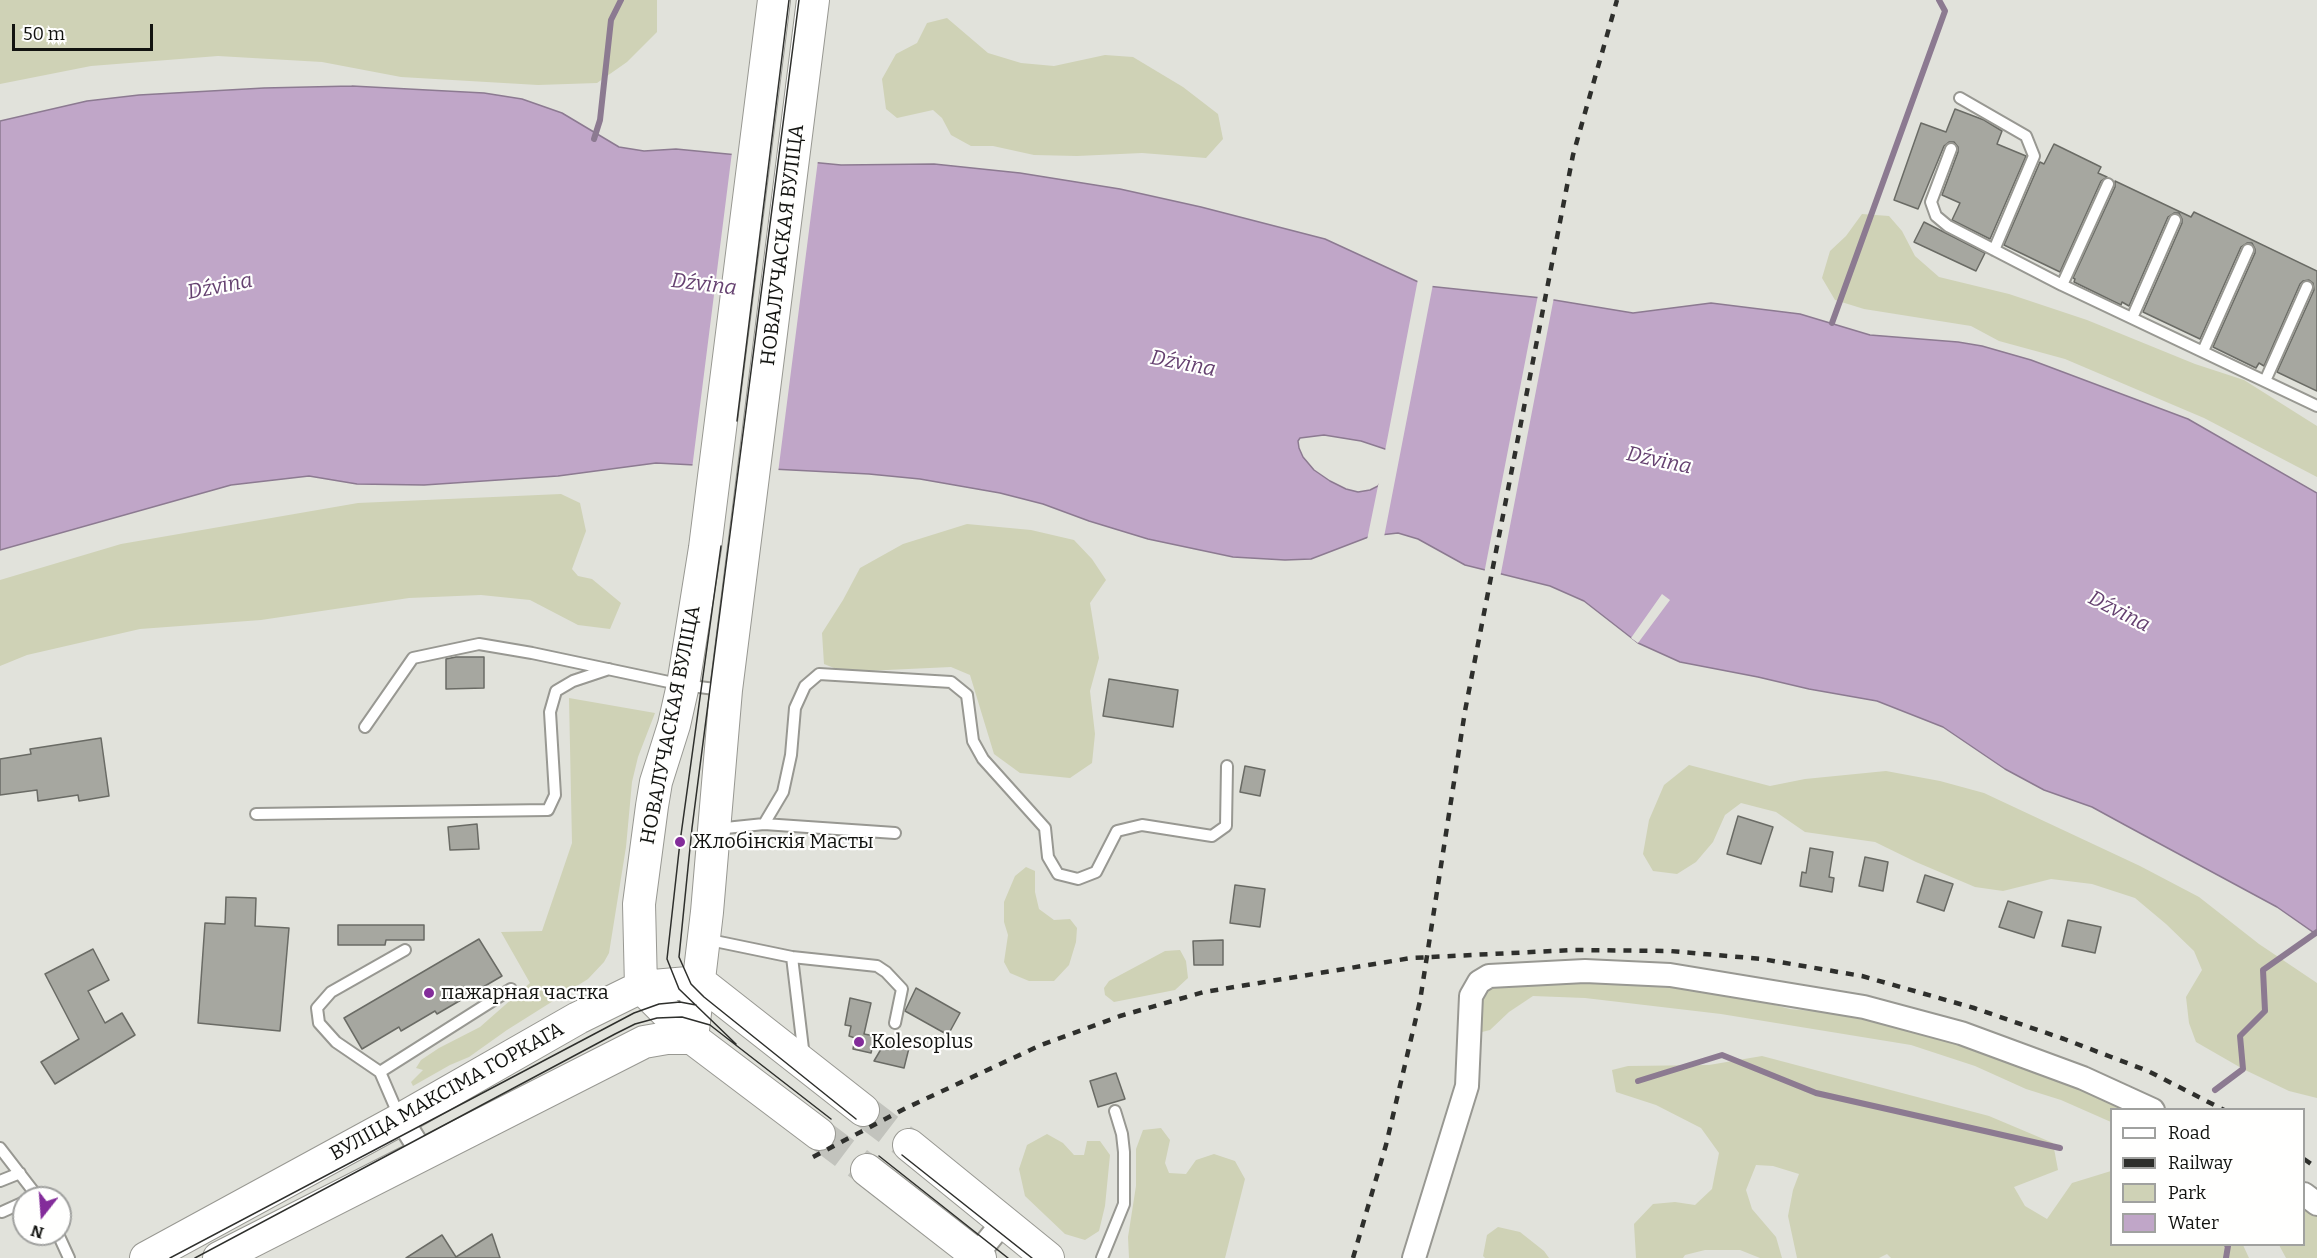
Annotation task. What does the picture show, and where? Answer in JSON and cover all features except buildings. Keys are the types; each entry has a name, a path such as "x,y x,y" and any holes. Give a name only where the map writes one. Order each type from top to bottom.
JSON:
{"main road":[{"name":"НОВАЛУЧАСКАЯ ВУЛІЦА","path":"641,987 639,904 652,806 656,782 683,685 705,548 774,0"},
{"name":"НОВАЛУЧАСКАЯ ВУЛІЦА","path":"692,1038 716,829 726,690 813,0"},
{"name":"ВУЛІЦА МАКСІМА ГОРКАГА","path":"147,1258 401,1119 584,1014 641,987 700,982"},
{"path":"700,982 863,1110"},
{"path":"641,987 692,1038 819,1134"},
{"name":"ВУЛІЦА МАКСІМА ГОРКАГА","path":"219,1258 644,1042 667,1038 692,1038"},
{"path":"909,1145 1048,1258"},
{"path":"867,1170 977,1257"}],"street":[{"path":"1414,1258 1467,1086 1471,996 1479,982 1490,976 1585,971 1670,975 1864,1007 1961,1033 2083,1078 2149,1108"},
{"path":"401,1119 423,1154"},
{"path":"2305,1195 2317,1204"},
{"path":"977,1257 1004,1221"}],"lane":[{"path":"1960,98 2026,136 2034,156 1994,250"},
{"path":"1951,149 1930,202 1936,216 1947,226 2062,285 2317,406"},
{"path":"2062,285 2108,184"},
{"path":"2132,318 2175,220"},
{"path":"2203,351 2248,249"},
{"path":"2265,381 2307,287"},
{"path":"365,727 413,658 479,644 683,685 726,690"},
{"path":"256,814 548,810 555,795 550,712 556,691 573,681 609,669"},
{"path":"764,824 783,792 791,754 795,708 805,686 819,674 951,682 968,695 973,741 984,759 1045,828 1048,857 1058,874 1078,879 1096,872 1117,831 1142,825 1212,836 1226,826 1227,766"},
{"path":"716,829 764,824 895,833"},
{"path":"705,939 792,957 877,966 902,989 895,1023"},
{"path":"401,1119 380,1072 336,1042 319,1023 317,1008 331,992 405,950"},
{"path":"792,957 805,1066"},
{"path":"380,1072 511,989"},
{"path":"1102,1258 1124,1204 1124,1152 1122,1134 1115,1111"},
{"path":"0,1148 29,1186"},
{"path":"0,1180 20,1173"},
{"path":"2,1212 12,1207"}],"green space":[{"path":"0,0 657,0 657,32 627,62 597,83 538,85 401,77 322,62 218,56 91,66 0,84"},
{"path":"947,18 988,53 1021,63 1054,66 1105,55 1133,57 1183,87 1218,114 1223,139 1206,158 1142,153 1034,155 993,146 971,146 951,135 942,118 933,110 897,118 886,109 882,79 896,54 917,43 927,23"},
{"path":"1862,214 1889,216 1902,231 1915,256 1939,277 2009,294 2087,320 2195,364 2244,380 2317,426 2317,477 2204,418 2065,359 1999,341 1971,326 1864,309 1835,300 1822,278 1830,251 1846,236"},
{"path":"561,494 580,503 586,531 572,569 578,576 592,579 621,603 610,629 578,625 530,600 481,595 409,598 261,620 140,629 27,655 0,666 0,580 121,544 358,503"},
{"path":"967,524 1031,530 1074,540 1092,559 1106,580 1090,603 1099,658 1090,691 1095,734 1092,763 1070,778 1020,773 994,754 970,675 951,667 844,672 824,664 822,633 860,568 903,544"},
{"path":"569,698 655,713 638,757 632,782 626,847 609,953 588,979 469,1057 413,1086 411,1082 423,1070 416,1068 421,1060 480,1027 530,983 501,932 542,931 572,843"},
{"path":"1689,765 1770,786 1805,779 1886,771 1940,781 1984,793 2140,866 2199,897 2259,944 2317,983 2317,1098 2289,1091 2243,1069 2196,1042 2189,1023 2186,997 2202,970 2194,951 2135,898 2092,884 2051,879 2003,891 1975,887 1875,842 1805,832 1776,812 1741,803 1725,815 1713,842 1696,862 1677,874 1653,871 1643,854 1649,820 1664,785"},
{"path":"1026,867 1035,871 1035,892 1039,909 1054,920 1070,919 1077,928 1076,942 1069,965 1054,981 1029,981 1010,973 1004,962 1008,935 1004,922 1004,902 1015,876"},
{"path":"1180,950 1186,961 1188,978 1175,990 1114,1002 1105,995 1104,988 1109,981 1165,951"},
{"path":"1510,982 1604,982 1729,993 1790,1009 1856,1015 1946,1035 2137,1108 2110,1108 2110,1122 2061,1100 2026,1089 1975,1066 1911,1045 1721,1014 1585,998 1533,996 1509,1012 1490,1030 1474,1034 1457,1023 1459,1009 1479,993"},
{"path":"1762,1056 1989,1116 2053,1143 2058,1170 2014,1187 2025,1206 2047,1219 2072,1183 2110,1171 2110,1246 2243,1246 2249,1258 1891,1258 1887,1254 1879,1258 1797,1258 1788,1216 1799,1174 1773,1166 1756,1165 1746,1190 1752,1209 1776,1237 1782,1258 1760,1258 1740,1250 1705,1250 1685,1255 1683,1258 1636,1258 1634,1224 1653,1204 1675,1202 1695,1205 1712,1189 1719,1153 1701,1128 1656,1105 1616,1092 1612,1070 1628,1066 1709,1065"},
{"path":"1161,1128 1170,1140 1165,1163 1169,1173 1186,1174 1196,1160 1214,1154 1235,1161 1245,1179 1225,1258 1129,1258 1128,1237 1136,1186 1136,1149 1143,1130"},
{"path":"1047,1134 1063,1143 1074,1155 1084,1155 1087,1141 1100,1141 1110,1155 1105,1206 1099,1231 1085,1240 1065,1234 1025,1196 1019,1169 1027,1145"},
{"path":"2305,1208 2317,1216 2317,1258 2286,1258 2280,1246 2305,1246"},
{"path":"1498,1227 1520,1232 1544,1251 1549,1258 1485,1258 1483,1256 1487,1235"}],"water":[{"name":"Dźvina","path":"352,86 484,93 522,99 562,113 619,147 644,151 676,149 841,165 934,164 1020,173 1120,189 1325,239 1427,286 1542,298 1633,313 1711,303 1800,314 1870,335 1982,346 2031,360 2188,419 2317,493 2317,935 2277,907 2092,807 2044,790 2005,769 1943,727 1877,701 1680,662 1638,643 1584,601 1550,586 1465,565 1418,539 1398,533 1371,536 1311,559 1233,557 1148,539 1043,504 1000,493 920,479 869,474 656,463 558,476 424,485 357,484 309,476 231,485 0,550 0,121 87,101 139,95","holes":["1324,435 1361,441 1391,451 1392,466 1378,486 1358,492 1346,489 1314,470 1303,457 1298,441 1300,438"]}],"pier":[{"path":"732,152 818,160 778,473 692,469"},
{"path":"1418,279 1433,284 1384,537 1367,540 1379,481 1389,465 1388,453 1385,451"},
{"path":"1538,295 1554,297 1500,578 1484,574"},
{"path":"1662,594 1670,600 1638,643 1631,638"}],"waterway":[{"path":"594,139 600,120 611,20 621,0"},
{"path":"1832,323 1945,11 1939,0"},
{"path":"2215,1090 2243,1069 2240,1036 2265,1011 2263,970 2317,932"},
{"path":"1638,1081 1722,1055 1816,1093 2060,1148"},
{"path":"2226,1258 2228,1246"}],"tunnel":[{"path":"863,1110 909,1145"},
{"path":"819,1134 867,1170"}],"tram line":[{"path":"737,421 789,0"},
{"path":"799,0 692,828 679,957 691,984 704,997 856,1119"},
{"path":"721,546 680,842 667,959 679,989 736,1044"},
{"path":"170,1258 634,1013 659,1004 680,1002 696,1005"},
{"path":"195,1258 615,1034 635,1024 657,1018 682,1017 710,1025 831,1119"},
{"path":"902,1155 1032,1258"},
{"path":"879,1156 1008,1258"}],"railway":[{"path":"1353,1258 1386,1145 1420,1001 1465,711 1573,155 1617,0"},
{"path":"813,1157 906,1108 1041,1045 1120,1016 1204,992 1411,958 1573,950 1670,951 1762,959 1862,976 1974,1008 2064,1039 2148,1071 2220,1108"},
{"path":"2305,1160 2317,1168"}],"place":[{"name":"Жлобінскія Масты","path":"680,842"},
{"name":"пажарная частка","path":"429,993"},
{"name":"Kolesoplus","path":"859,1042"}]}
